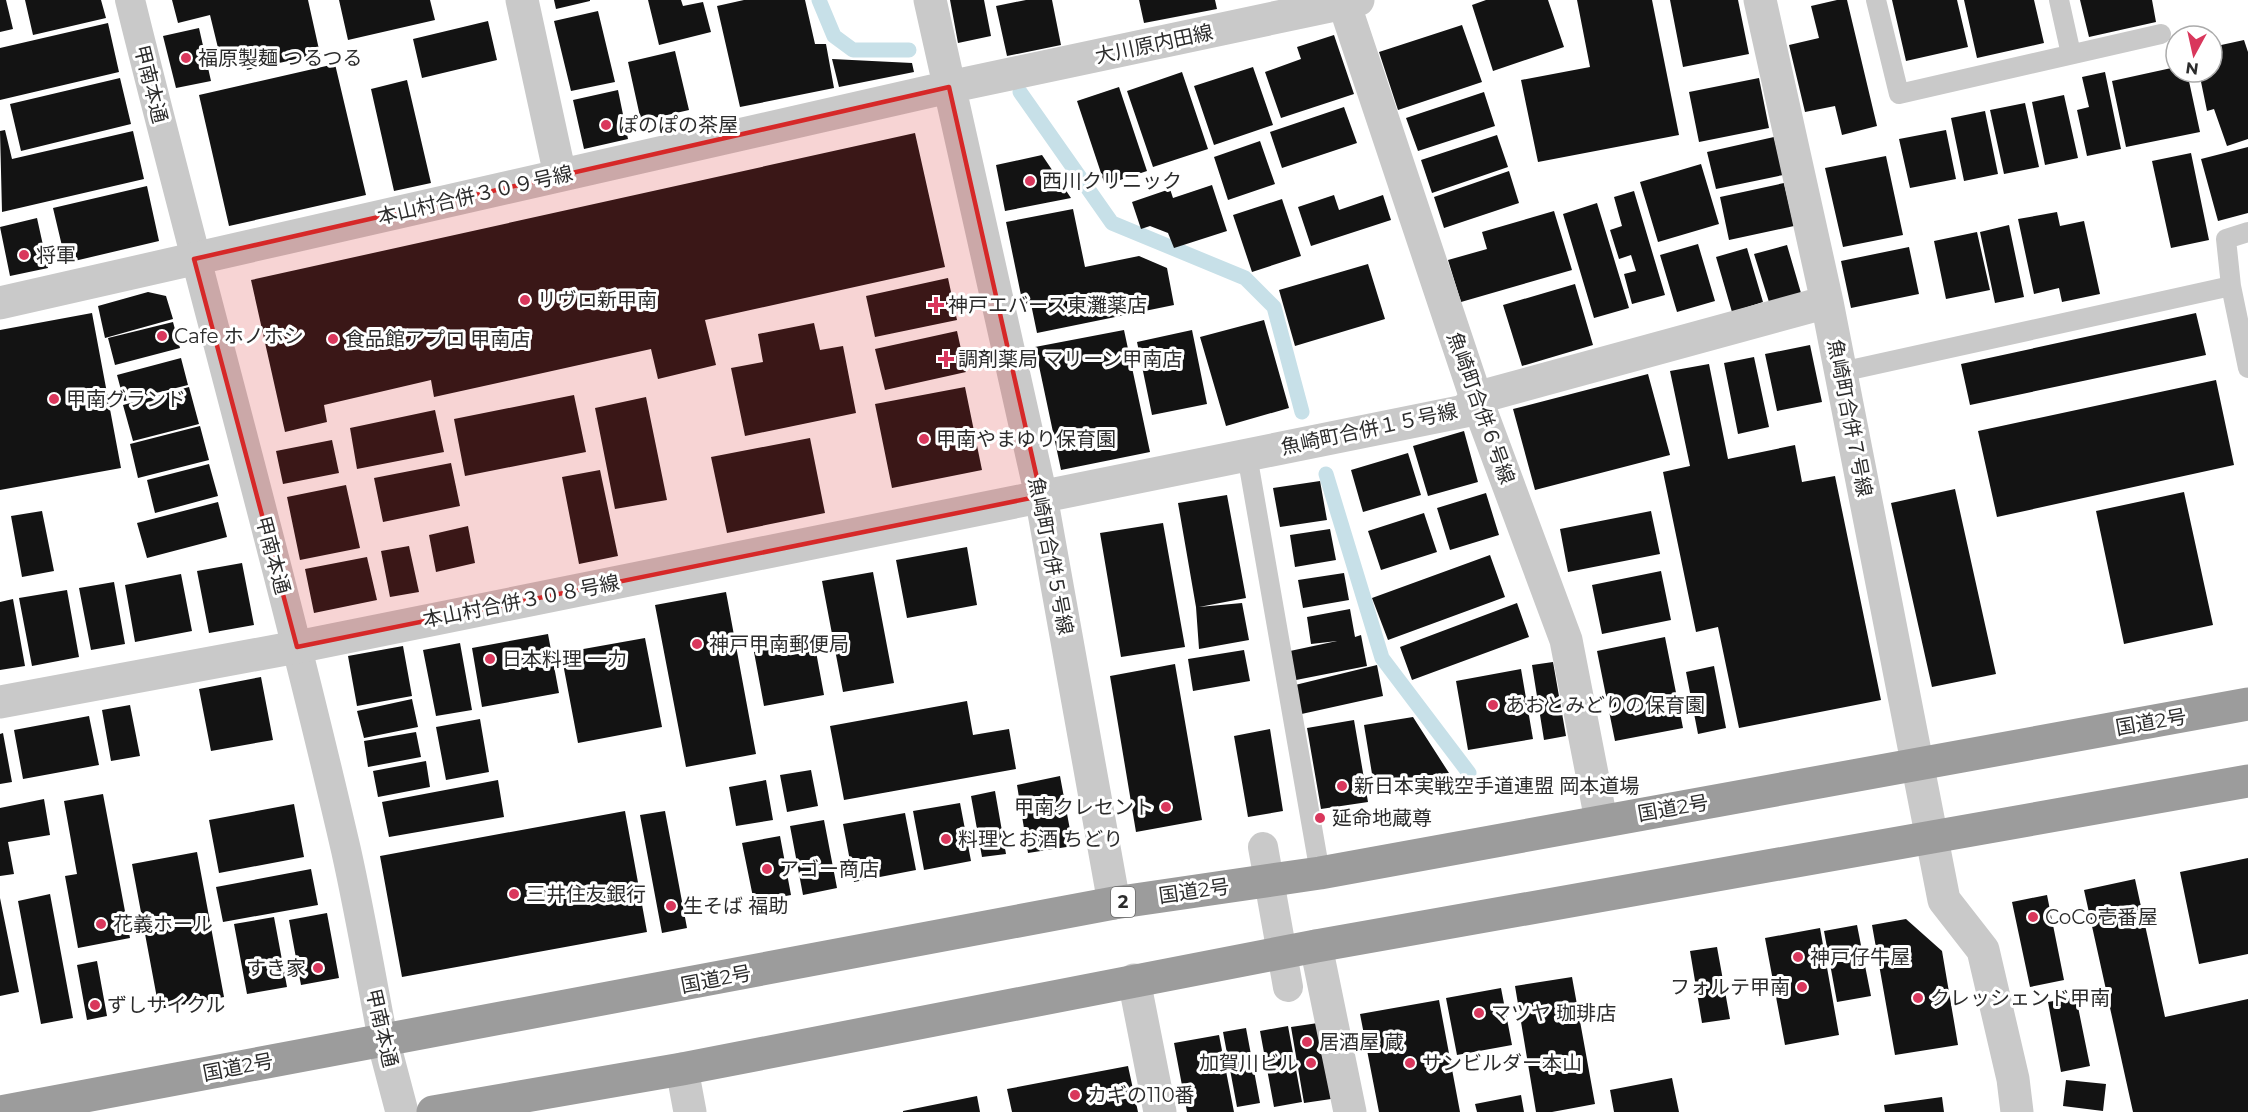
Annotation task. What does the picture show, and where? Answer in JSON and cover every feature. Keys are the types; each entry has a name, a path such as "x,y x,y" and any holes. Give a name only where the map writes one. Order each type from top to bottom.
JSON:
{"highway":[{"name":"国道2号","path":"0,1112 1114,903 1320,873 2248,704"},
{"path":"433,1112 682,1069 1316,946 2248,781"}],"street":[{"name":"甲南本通","path":"130,0 194,259 297,647 347,853 383,1040 402,1112"},
{"path":"522,0 560,175"},
{"name":"魚崎町合併５号線","path":"930,0 1041,496 1114,903"},
{"name":"魚崎町合併７号線","path":"1760,0 1827,302 1944,900 1983,950 2013,1078 2017,1112"},
{"name":"大川原内田線","path":"950,87 1348,1"},
{"name":"魚崎町合併６号線","path":"1348,1 1476,398 1566,640 1601,820"},
{"name":"本山村合併３０９号線","path":"0,303 950,87"},
{"name":"魚崎町合併１５号線","path":"1041,496 1465,411 1476,398 1827,302"},
{"name":"本山村合併３０８号線","path":"0,702 297,647 1041,496"},
{"path":"1263,847 1288,987"},
{"path":"1316,946 1350,1112"},
{"path":"1134,980 1160,1112"},
{"path":"682,1069 690,1112"}],"lane":[{"path":"1876,0 1899,94 2161,34"},
{"path":"2059,0 2071,54"},
{"path":"2248,232 2226,239 2232,286 2248,368"},
{"path":"1841,372 2232,286"},
{"path":"1247,455 1320,873"}],"highlighted area":[{"path":"949,87 1041,496 297,647 194,259"}],"building":[{"path":"0,0 6,0 13,29 0,32"},
{"path":"25,0 101,0 106,18 33,35"},
{"path":"172,0 308,0 320,54 247,70 241,46 219,52 210,15 178,23"},
{"path":"339,0 430,0 435,20 348,40"},
{"path":"554,0 590,0 590,1 556,9"},
{"path":"648,0 681,0 683,6 703,2 711,32 659,45"},
{"path":"744,0 805,0 815,44 826,44 834,88 740,107 717,6"},
{"path":"950,0 984,0 991,36 958,43"},
{"path":"1026,0 1052,0 1061,45 1007,56 996,6"},
{"path":"1139,0 1215,0 1217,9 1144,23"},
{"path":"1486,0 1548,0 1564,47 1493,71 1472,5"},
{"path":"1577,0 1652,0 1679,135 1538,162 1521,80 1590,67"},
{"path":"1670,0 1738,0 1749,54 1683,67"},
{"path":"1847,0 1877,126 1842,135 1835,106 1805,112 1789,45 1819,38 1811,6"},
{"path":"1892,0 1957,0 1968,47 1906,61"},
{"path":"1964,0 2034,0 2044,43 1977,58"},
{"path":"2080,0 2152,0 2156,22 2089,37"},
{"path":"598,11 615,82 571,91 554,21"},
{"path":"488,21 497,60 422,78 413,39"},
{"path":"108,23 119,72 0,100 0,48"},
{"path":"1462,25 1482,82 1398,110 1379,52"},
{"path":"199,28 211,81 176,88 163,36"},
{"path":"1334,35 1354,94 1281,118 1265,72 1301,59 1297,47"},
{"path":"2244,40 2248,52 2248,139 2227,146 2214,109 2207,111 2201,84 2224,84 2224,44"},
{"path":"675,51 689,110 641,121 628,62"},
{"path":"832,59 912,63 914,72 839,87"},
{"path":"335,64 366,195 229,226 199,95"},
{"path":"1253,67 1273,125 1214,145 1194,86"},
{"path":"2164,70 2164,84 2190,84 2200,132 2126,147 2112,81"},
{"path":"1182,72 1208,149 1153,167 1127,91"},
{"path":"2105,72 2121,149 2087,156 2077,110 2089,107 2082,77"},
{"path":"120,78 131,124 21,151 10,104"},
{"path":"1759,78 1769,128 1699,142 1689,92"},
{"path":"407,80 431,183 394,191 371,89"},
{"path":"1119,87 1147,171 1105,185 1077,101"},
{"path":"618,90 628,139 584,149 573,100"},
{"path":"1484,92 1495,126 1418,151 1406,118"},
{"path":"2064,95 2078,158 2045,165 2032,102"},
{"path":"2025,103 2039,167 2004,174 1990,110"},
{"path":"1344,107 1357,143 1282,168 1270,132"},
{"path":"1985,111 1998,174 1964,181 1951,118"},
{"path":"5,130 12,159 133,131 144,179 2,212 0,131"},
{"path":"1946,130 1956,179 1910,188 1899,139"},
{"name":"リヴロ新甲南","path":"915,133 945,267 705,320 716,365 658,379 651,349 434,397 431,380 324,405 327,422 285,432 251,280"},
{"path":"1497,135 1508,167 1432,193 1421,160"},
{"path":"1774,137 1783,175 1716,189 1707,152"},
{"path":"1260,141 1275,184 1228,200 1214,157"},
{"path":"2248,147 2248,213 2218,221 2201,159"},
{"path":"2191,153 2209,240 2171,248 2152,161"},
{"name":"西川クリニック","path":"1042,155 1071,198 1005,211 996,165"},
{"path":"1886,156 1903,235 1843,247 1825,168"},
{"path":"1701,164 1719,224 1658,242 1640,182"},
{"path":"1509,171 1519,203 1444,228 1434,197"},
{"path":"1784,183 1794,226 1729,240 1720,197"},
{"path":"1212,185 1227,231 1174,248 1168,233 1150,226 1141,229 1132,202 1170,189 1173,198"},
{"path":"147,186 159,241 66,263 53,208"},
{"path":"1634,191 1665,295 1632,304 1624,274 1636,271 1631,255 1619,259 1610,230 1622,226 1614,197"},
{"path":"1334,195 1339,210 1383,195 1391,220 1311,246 1298,207"},
{"path":"1282,199 1301,256 1252,272 1233,215"},
{"path":"1597,203 1629,308 1594,318 1563,214"},
{"path":"1073,209 1085,267 1139,256 1167,268 1174,305 1037,333 1031,304 1023,305 1006,222"},
{"path":"1554,211 1572,270 1461,302 1448,260 1487,249 1482,232"},
{"path":"2057,212 2060,226 2084,221 2100,294 2062,302 2059,288 2034,294 2018,219"},
{"path":"37,218 48,268 10,276 0,227"},
{"path":"2009,225 2024,297 1995,303 1980,232"},
{"path":"1977,232 1990,290 1946,299 1934,241"},
{"path":"1698,244 1715,301 1677,312 1660,255"},
{"path":"1787,245 1801,293 1769,302 1754,254"},
{"path":"1909,247 1919,294 1851,308 1841,261"},
{"path":"1747,248 1763,302 1732,312 1716,257"},
{"path":"1368,264 1385,319 1295,346 1279,290"},
{"path":"948,278 957,320 875,337 866,296"},
{"path":"1575,284 1593,345 1522,366 1503,305"},
{"path":"148,292 166,296 173,319 105,338 98,306"},
{"name":"甲南グランド","path":"92,313 121,468 0,490 0,330"},
{"path":"2196,313 2206,355 1970,405 1961,364"},
{"path":"1264,320 1289,408 1226,426 1200,337"},
{"path":"173,322 180,348 115,365 108,338"},
{"path":"814,323 820,350 843,346 856,413 745,436 731,368 763,362 758,334"},
{"path":"1124,330 1150,452 1061,470 1035,347"},
{"path":"1192,330 1207,404 1152,415 1137,342"},
{"path":"957,331 966,372 885,390 875,349"},
{"path":"1810,345 1822,402 1777,411 1765,354"},
{"path":"1754,357 1769,427 1738,434 1724,363"},
{"path":"181,358 188,385 124,401 117,375"},
{"path":"1709,364 1728,459 1795,445 1802,482 1835,476 1881,700 1739,728 1718,627 1696,632 1663,472 1690,466 1670,371"},
{"path":"1648,374 1670,455 1535,490 1513,409"},
{"path":"2216,380 2234,465 1997,517 1978,431"},
{"path":"189,387 199,424 133,441 123,405"},
{"path":"965,387 982,470 892,488 875,404"},
{"path":"574,395 586,452 465,476 454,419"},
{"path":"646,397 667,500 615,509 595,408"},
{"path":"435,410 444,452 357,469 350,428"},
{"path":"200,426 209,460 138,478 130,444"},
{"path":"1464,431 1478,482 1428,496 1413,446"},
{"path":"810,438 825,513 727,533 711,457"},
{"path":"332,440 339,473 283,484 276,451"},
{"path":"1408,453 1421,495 1363,512 1351,470"},
{"path":"451,463 460,506 383,522 374,478"},
{"path":"209,464 218,496 155,513 147,480"},
{"path":"600,470 618,556 579,564 562,477"},
{"path":"1320,481 1327,520 1280,527 1273,488"},
{"path":"346,485 360,548 300,560 287,497"},
{"path":"1955,489 1996,674 1932,687 1891,503"},
{"path":"2184,492 2213,625 2124,644 2096,511"},
{"path":"1486,493 1499,535 1450,550 1437,508"},
{"path":"1227,495 1246,598 1199,607 1242,603 1249,640 1199,649 1196,607 1178,503"},
{"path":"218,502 227,537 147,558 137,523"},
{"path":"42,511 54,571 22,577 11,516"},
{"path":"1651,511 1660,554 1568,572 1560,529"},
{"path":"1424,513 1437,552 1381,570 1368,531"},
{"path":"1163,523 1185,647 1121,657 1100,533"},
{"path":"468,526 475,563 436,572 429,535"},
{"path":"1330,529 1336,560 1295,567 1290,535"},
{"path":"409,546 419,592 390,597 381,551"},
{"path":"967,547 977,605 907,618 896,560"},
{"path":"1490,555 1505,597 1388,640 1372,598"},
{"path":"367,557 377,600 314,613 305,569"},
{"path":"242,563 254,625 209,633 197,571"},
{"path":"1661,571 1671,620 1602,634 1592,585"},
{"path":"873,572 894,683 843,692 822,581"},
{"path":"1344,573 1349,600 1303,608 1298,580"},
{"path":"181,574 192,631 135,642 125,585"},
{"path":"114,582 125,644 91,650 79,588"},
{"path":"67,590 79,657 32,666 19,598"},
{"path":"726,592 756,754 686,767 655,605"},
{"path":"13,599 25,666 0,670 0,602"},
{"path":"1517,603 1529,637 1412,680 1400,647"},
{"path":"1350,609 1355,637 1361,635 1367,666 1296,680 1290,651 1337,641 1311,644 1307,617"},
{"path":"548,634 559,693 482,707 472,648"},
{"path":"1665,637 1683,728 1615,741 1597,651"},
{"path":"645,638 662,727 578,743 561,653"},
{"path":"814,641 824,695 764,706 754,652"},
{"path":"460,643 472,710 436,716 423,650"},
{"path":"403,646 412,696 357,706 348,656"},
{"path":"1244,650 1250,681 1193,691 1188,659"},
{"path":"1553,662 1566,736 1544,740 1532,665"},
{"path":"1175,664 1202,820 1136,832 1110,676"},
{"path":"1377,665 1383,696 1297,715 1291,686"},
{"path":"1714,666 1726,728 1698,734 1686,672"},
{"path":"1521,669 1533,739 1468,750 1456,681"},
{"path":"261,677 273,740 211,751 199,689"},
{"path":"412,699 418,727 364,738 357,711"},
{"path":"967,701 973,735 1009,729 1016,769 844,800 830,726"},
{"path":"130,705 140,756 111,761 102,710"},
{"path":"89,716 99,765 23,779 14,730"},
{"path":"1413,717 1449,773 1374,786 1364,725"},
{"path":"480,719 489,772 446,780 436,727"},
{"path":"1354,720 1368,802 1321,809 1307,728"},
{"path":"1270,729 1283,811 1248,817 1234,736"},
{"path":"416,732 421,757 368,767 364,741"},
{"path":"3,733 12,782 0,784 0,734"},
{"path":"426,761 430,787 378,797 373,771"},
{"path":"811,770 818,806 787,812 780,775"},
{"path":"1060,776 1073,846 1028,853 1017,785"},
{"path":"498,780 504,817 389,837 382,802"},
{"path":"766,780 773,820 736,826 729,787"},
{"path":"995,791 1006,854 982,857 971,796"},
{"path":"103,794 130,938 78,948 65,876 77,874 64,801"},
{"path":"44,799 50,835 8,842 14,874 0,876 0,808"},
{"path":"960,803 971,861 924,870 913,811"},
{"path":"294,804 304,857 219,873 209,820"},
{"name":"三井住友銀行","path":"625,811 647,932 402,977 380,856"},
{"path":"665,811 687,928 662,933 640,815"},
{"path":"905,813 916,870 854,882 843,824"},
{"path":"824,820 837,888 803,895 790,826"},
{"name":"アゴー商店","path":"780,836 791,895 754,902 742,843"},
{"path":"197,852 224,997 159,1009 132,864"},
{"path":"2248,858 2248,954 2199,964 2180,872"},
{"path":"311,869 318,905 223,922 216,887"},
{"path":"2135,879 2165,1017 2248,999 2248,1112 2133,1112 2084,890"},
{"path":"50,894 73,1018 41,1024 18,901"},
{"path":"2047,895 2064,980 2030,987 2012,902"},
{"path":"0,898 19,992 0,996"},
{"path":"327,913 339,978 301,985 289,920"},
{"path":"274,917 287,987 247,994 234,924"},
{"name":"クレッシェンド甲南","path":"1906,919 1942,951 1958,1045 1895,1055 1872,925"},
{"path":"1857,925 1871,996 1837,1002 1824,931"},
{"name":"フォルテ甲南","path":"1820,928 1839,1035 1785,1045 1765,938"},
{"path":"1717,947 1730,1019 1702,1023 1690,951"},
{"path":"97,961 107,1016 87,1020 77,965"},
{"path":"1572,977 1595,1104 1552,1112 1536,1112 1515,986"},
{"path":"1501,988 1512,1045 1457,1055 1446,998"},
{"path":"2076,997 2090,1066 2061,1072 2048,1002"},
{"name":"サンビルダー本山","path":"1439,1000 1460,1112 1379,1112 1360,1014"},
{"name":"加賀川ビル","path":"1318,1023 1331,1099 1304,1103 1291,1027"},
{"path":"1288,1026 1302,1102 1274,1107 1260,1031"},
{"path":"1246,1028 1260,1103 1237,1107 1223,1032"},
{"path":"1219,1035 1234,1112 1187,1112 1174,1043"},
{"path":"1128,1066 1138,1112 1012,1112 1007,1089"},
{"path":"1672,1078 1679,1112 1614,1112 1610,1090"},
{"path":"2066,1080 2106,1084 2103,1111 2063,1106"},
{"path":"1521,1095 1524,1112 1477,1112 1475,1104"},
{"path":"977,1096 980,1112 903,1112 903,1111"},
{"path":"1942,1097 1944,1112 1885,1112 1884,1105"}],"waterway":[{"path":"819,0 834,36 853,50 909,50"},
{"path":"1020,92 1112,223 1245,278 1274,307 1302,412"},
{"path":"1326,474 1382,658 1469,773"}],"place":[{"name":"福原製麺 つるつる","path":"186,58"},
{"name":"ぽのぽの茶屋","path":"606,125"},
{"name":"西川クリニック","path":"1030,181"},
{"name":"将軍","path":"24,255"},
{"name":"リヴロ新甲南","path":"525,300"},
{"name":"神戸エバース東灘薬店","path":"936,305"},
{"name":"Cafe ホノホシ","path":"162,336"},
{"name":"食品館アプロ 甲南店","path":"333,339"},
{"name":"調剤薬局 マリーン甲南店","path":"946,359"},
{"name":"甲南グランド","path":"54,399"},
{"name":"甲南やまゆり保育園","path":"924,439"},
{"name":"神戸甲南郵便局","path":"697,644"},
{"name":"日本料理 一力","path":"490,659"},
{"name":"あおとみどりの保育園","path":"1493,705"},
{"name":"新日本実戦空手道連盟 岡本道場","path":"1342,786"},
{"name":"甲南クレセント","path":"1166,807"},
{"name":"延命地蔵尊","path":"1320,818"},
{"name":"料理とお酒 ちどり","path":"946,839"},
{"name":"アゴー商店","path":"767,869"},
{"name":"三井住友銀行","path":"514,894"},
{"name":"生そば 福助","path":"671,906"},
{"name":"CoCo壱番屋","path":"2033,917"},
{"name":"花義ホール","path":"101,924"},
{"name":"神戸仔牛屋","path":"1798,957"},
{"name":"すき家","path":"318,968"},
{"name":"フォルテ甲南","path":"1802,987"},
{"name":"クレッシェンド甲南","path":"1918,998"},
{"name":"ずしサイクル","path":"95,1005"},
{"name":"マツヤ 珈琲店","path":"1479,1013"},
{"name":"居酒屋 蔵","path":"1307,1042"},
{"name":"加賀川ビル","path":"1311,1063"},
{"name":"サンビルダー本山","path":"1410,1063"},
{"name":"カギの110番","path":"1075,1095"}]}
